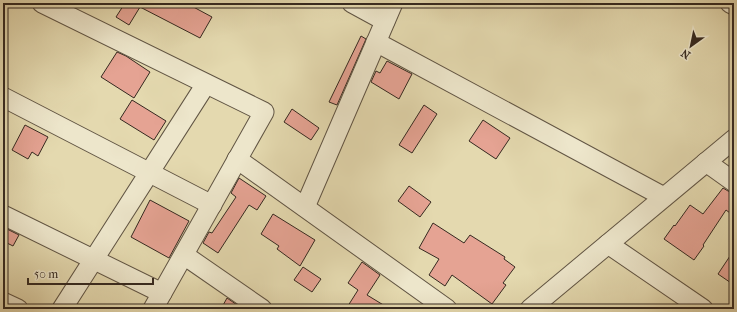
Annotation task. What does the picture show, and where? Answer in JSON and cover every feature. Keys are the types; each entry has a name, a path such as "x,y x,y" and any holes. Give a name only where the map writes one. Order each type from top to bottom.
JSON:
{"street":[{"path":"3,215 94,260 158,301 264,112 42,3"},
{"path":"352,3 385,21"},
{"path":"305,207 393,3"},
{"path":"730,3 734,5"},
{"path":"376,42 664,197"},
{"path":"62,309 206,84"},
{"path":"3,97 212,205"},
{"path":"530,309 734,139"},
{"path":"238,159 447,309"},
{"path":"706,162 734,182"},
{"path":"608,244 703,309"},
{"path":"184,256 262,309"},
{"path":"3,302 18,309"}],"building":[{"path":"125,3 186,3 212,17 200,38 140,7 129,25 116,17"},
{"path":"361,36 366,39 337,105 329,102"},
{"path":"117,52 126,56 150,72 134,98 101,77"},
{"path":"387,61 412,74 399,99 371,82 376,71 380,73"},
{"path":"132,100 166,121 154,140 120,119"},
{"path":"424,105 437,114 412,153 399,145"},
{"path":"292,109 319,128 311,140 284,122"},
{"path":"483,120 510,138 496,159 469,141"},
{"path":"25,125 48,137 38,156 32,152 28,159 12,150"},
{"path":"239,178 266,196 257,210 249,205 218,253 203,243 209,232 212,233 236,197 231,193"},
{"path":"409,186 431,202 420,217 398,201"},
{"path":"723,188 734,193 734,216 726,210 694,260 664,239 690,205 703,214"},
{"path":"150,200 189,221 169,258 131,237"},
{"path":"273,214 315,240 300,266 277,249 279,246 261,234"},
{"path":"433,223 464,243 470,235 505,257 504,259 515,267 503,283 506,285 492,304 452,275 445,286 429,275 439,259 419,248"},
{"path":"3,227 19,235 13,246 3,241"},
{"path":"734,250 734,285 718,274"},
{"path":"362,262 380,275 367,295 390,309 346,309 358,290 348,283"},
{"path":"303,267 321,279 312,292 294,280"},
{"path":"227,298 243,309 221,309"}]}
